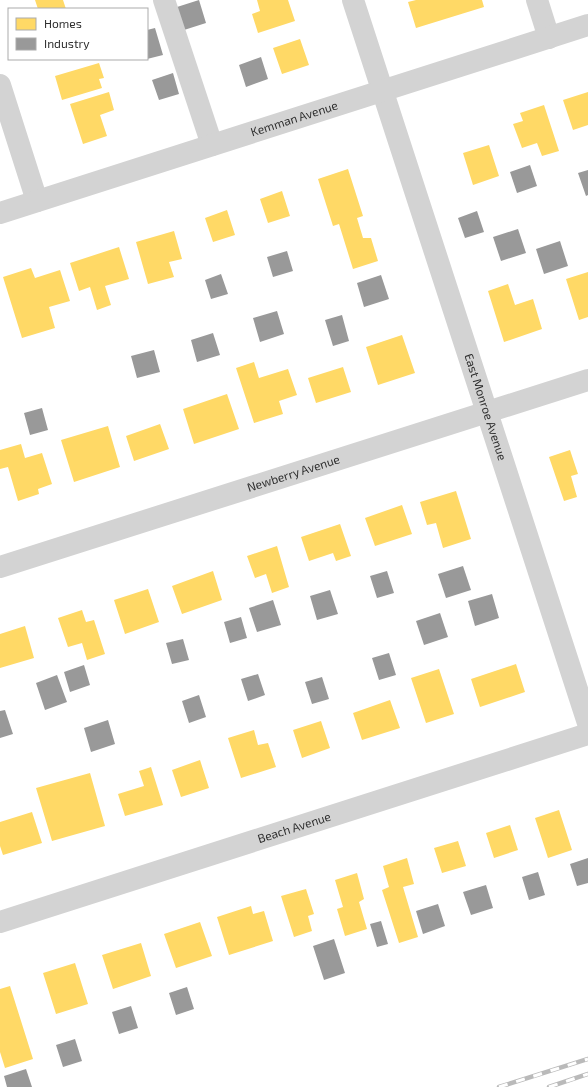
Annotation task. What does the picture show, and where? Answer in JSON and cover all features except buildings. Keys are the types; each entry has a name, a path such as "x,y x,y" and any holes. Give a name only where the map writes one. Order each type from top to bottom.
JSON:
{"street":[{"path":"164,0 212,145"},
{"name":"East Monroe Avenue","path":"353,0 588,723"},
{"path":"537,0 549,38"},
{"name":"Kemman Avenue","path":"0,213 588,25"},
{"path":"0,85 37,202"},
{"name":"Newberry Avenue","path":"0,567 588,380"},
{"name":"Beach Avenue","path":"0,922 588,734"}],"railway":[{"path":"499,1087 588,1059"},
{"path":"549,1087 588,1074"}]}
